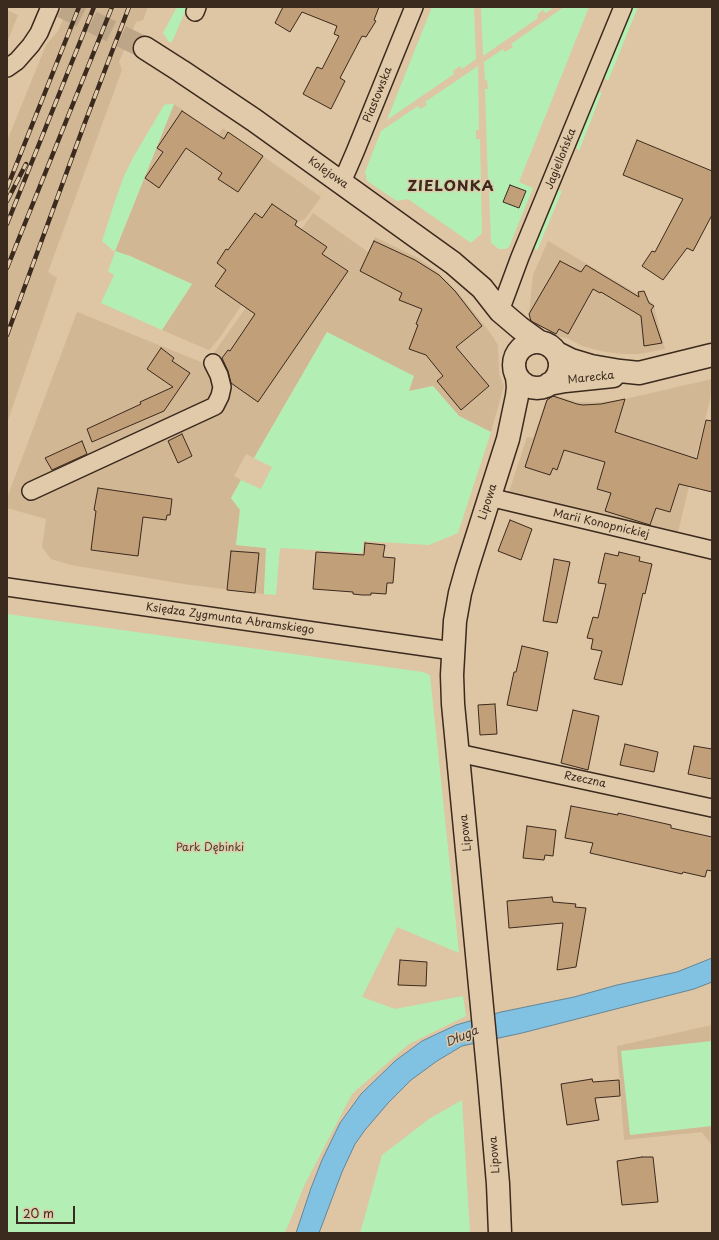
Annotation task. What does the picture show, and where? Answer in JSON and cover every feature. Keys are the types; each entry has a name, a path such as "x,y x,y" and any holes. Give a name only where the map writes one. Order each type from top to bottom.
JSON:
{"street":[{"name":"Piastowska","path":"342,182 414,7"},
{"name":"Jagiellońska","path":"500,311 523,250 623,7"},
{"path":"7,68 31,45 39,33 47,14"},
{"name":"Kolejowa","path":"144,48 181,70 342,182 462,270 482,288 500,311 510,331 516,353"},
{"name":"Kolejowa","path":"500,311 538,341"},
{"path":"538,341 549,344 557,353 560,364 559,370 557,376 544,386 526,386 517,377 513,365 514,359 516,353 525,344 538,341"},
{"name":"Marecka","path":"557,353 571,360 591,366 633,372 639,372 712,355"},
{"path":"31,491 215,406 220,396 222,387 220,375 213,363"},
{"name":"Marecka","path":"544,386 565,381 611,377 633,372"},
{"name":"Lipowa","path":"500,1233 498,1184 488,1066 453,697 452,651 460,593 508,439 517,391 517,377"},
{"name":"Lipowa","path":"508,439 528,400 533,393 544,386"},
{"name":"Marii Konopnickiej","path":"489,497 712,550"},
{"name":"Księdza Zygmunta Abramskiego","path":"7,587 452,651"},
{"name":"Rzeczna","path":"458,753 712,808"}],"shaded area":[{"path":"68,7 148,7 143,20 136,22 119,62 122,70 48,272 57,278 7,423 7,141 46,45 58,31"},
{"path":"7,10 18,15 9,38 7,39"},
{"path":"174,104 218,135 223,128 321,197 305,219 298,222 220,337 209,350 162,330 192,284 130,256 115,251"},
{"path":"313,213 368,252 375,237 418,258 440,274 456,290 489,331 498,345 499,374 504,386 491,432 459,416 433,386 409,391 327,332 254,458 246,454 234,476 241,480 231,498 240,510 236,545 266,548 264,594 184,584 71,565 51,559 42,547 46,519 7,508 7,498 77,312 206,364"},
{"path":"548,241 653,303 665,349 640,354 605,352 582,346 567,338 559,337 531,322 529,314 533,275"},
{"path":"712,379 712,391 677,536 513,498 509,492 527,437 533,438 546,400 553,395 578,402 621,400"},
{"path":"712,1025 712,1146 702,1132 624,1140 617,1046"}],"green space":[{"path":"177,7 187,7 172,42 169,42 163,33"},
{"path":"432,7 474,7 476,59 462,69 460,66 453,71 454,74 387,120"},
{"path":"481,7 554,7 546,13 543,10 537,15 538,18 483,56"},
{"path":"564,7 589,7 519,182 533,188 509,247 499,249 491,243 489,190 492,190 491,181 488,181 485,89 488,89 487,80 485,80 484,62 503,49 505,52 513,47 511,44"},
{"path":"633,7 638,7 608,81 604,77"},
{"path":"478,66 479,130 476,130 476,139 480,139 482,233 471,243 408,199 397,201 367,181 365,172 381,131 418,106 420,109 427,105 425,102"},
{"path":"602,92 579,151 576,147 598,93"},
{"path":"174,104 115,251 130,256 192,284 162,330 101,303 114,275 108,271 115,252 102,241 124,176 164,105"},
{"path":"559,190 562,191 537,251 534,247"},
{"path":"327,332 414,376 409,391 433,386 459,416 491,432 458,533 429,545 364,541 362,553 280,548 276,595 264,594 266,548 236,545 240,510 231,498 241,480 261,489 272,467 254,458"},
{"name":"Park Dębinki","path":"7,614 423,672 430,675 459,953 397,927 362,997 395,1009 463,996 466,1016 409,1044 352,1094 305,1184 285,1233 7,1233"},
{"path":"712,1041 712,1126 630,1135 621,1051"},
{"path":"462,1100 470,1233 360,1233 382,1155 429,1119"}],"water":[{"name":"Długa","path":"712,958 712,982 694,989 522,1033 462,1046 437,1061 411,1080 389,1102 355,1144 342,1172 319,1233 296,1233 322,1160 340,1123 361,1094 395,1061 422,1041 456,1025 501,1012 574,997 617,985 677,972"}],"building":[{"path":"283,7 379,7 374,20 376,21 366,37 362,36 340,78 345,81 331,109 303,94 317,67 322,69 339,36 334,34 337,26 302,12 290,32 275,23"},
{"path":"182,111 224,139 228,132 263,156 238,192 218,179 222,173 186,148 159,188 145,178 163,152 157,148"},
{"path":"637,140 712,171 712,215 693,251 687,248 663,280 642,266 652,251 655,252 683,199 623,175"},
{"path":"510,185 526,191 519,208 503,202"},
{"path":"272,204 297,221 295,225 327,247 322,254 348,271 258,402 231,383 228,371 222,358 228,350 230,351 255,314 215,286 226,270 217,263 226,249 228,250 255,213 262,218"},
{"path":"374,241 415,260 439,275 455,291 482,326 456,347 489,386 461,410 437,381 443,376 426,355 409,349 422,309 399,300 402,293 360,271"},
{"path":"560,261 581,272 586,265 639,297 638,292 644,291 649,303 654,306 651,310 662,343 644,346 641,316 601,292 600,293 593,289 568,334 559,329 556,334 531,321 529,314"},
{"path":"161,348 174,358 172,361 190,373 164,411 92,442 87,429 141,404 140,402 173,387 147,369"},
{"path":"553,396 583,405 601,404 625,399 615,432 697,459 706,420 712,421 712,492 679,484 670,512 656,508 650,525 605,511 611,493 597,489 605,462 564,450 557,470 553,468 550,475 525,467 547,400"},
{"path":"182,434 192,456 178,463 168,441"},
{"path":"82,441 87,454 52,470 45,458"},
{"path":"98,488 172,499 170,515 167,515 166,520 143,517 138,556 91,550 96,511 94,510"},
{"path":"510,520 532,529 521,560 498,551"},
{"path":"365,543 385,545 383,557 395,558 393,583 387,583 386,594 371,593 371,595 362,595 353,594 353,592 313,589 316,552 364,555"},
{"path":"231,551 259,553 255,593 227,590"},
{"path":"619,552 640,557 639,561 652,564 645,594 643,593 622,685 594,679 602,651 591,649 593,639 587,638 593,617 598,618 606,584 598,583 605,553 618,556"},
{"path":"554,559 570,562 557,623 543,621"},
{"path":"522,646 548,652 537,711 507,705 514,672 516,672"},
{"path":"495,704 497,734 480,735 478,705"},
{"path":"573,710 599,716 588,770 561,763"},
{"path":"625,744 658,752 654,772 620,765"},
{"path":"694,746 712,749 712,779 688,774"},
{"path":"571,806 618,815 618,813 671,825 671,828 712,837 712,871 707,870 705,877 683,872 682,874 590,853 593,843 565,838"},
{"path":"527,826 556,830 553,856 545,855 544,860 523,858"},
{"path":"552,897 553,902 576,904 575,907 586,908 576,967 557,970 563,923 509,928 507,901"},
{"path":"400,960 427,962 426,986 398,985"},
{"path":"592,1079 593,1082 619,1080 620,1096 595,1098 599,1120 567,1125 561,1084"},
{"path":"642,1157 653,1157 658,1202 622,1205 617,1161"}],"tunnel":[{"path":"62,7 145,48"}],"railway":[{"path":"7,188 79,7"},
{"path":"7,224 94,7"},
{"path":"7,268 112,7"},
{"path":"7,335 129,7"},
{"path":"7,201 26,164"}],"district":[{"name":"ZIELONKA","path":"451,187"}]}
